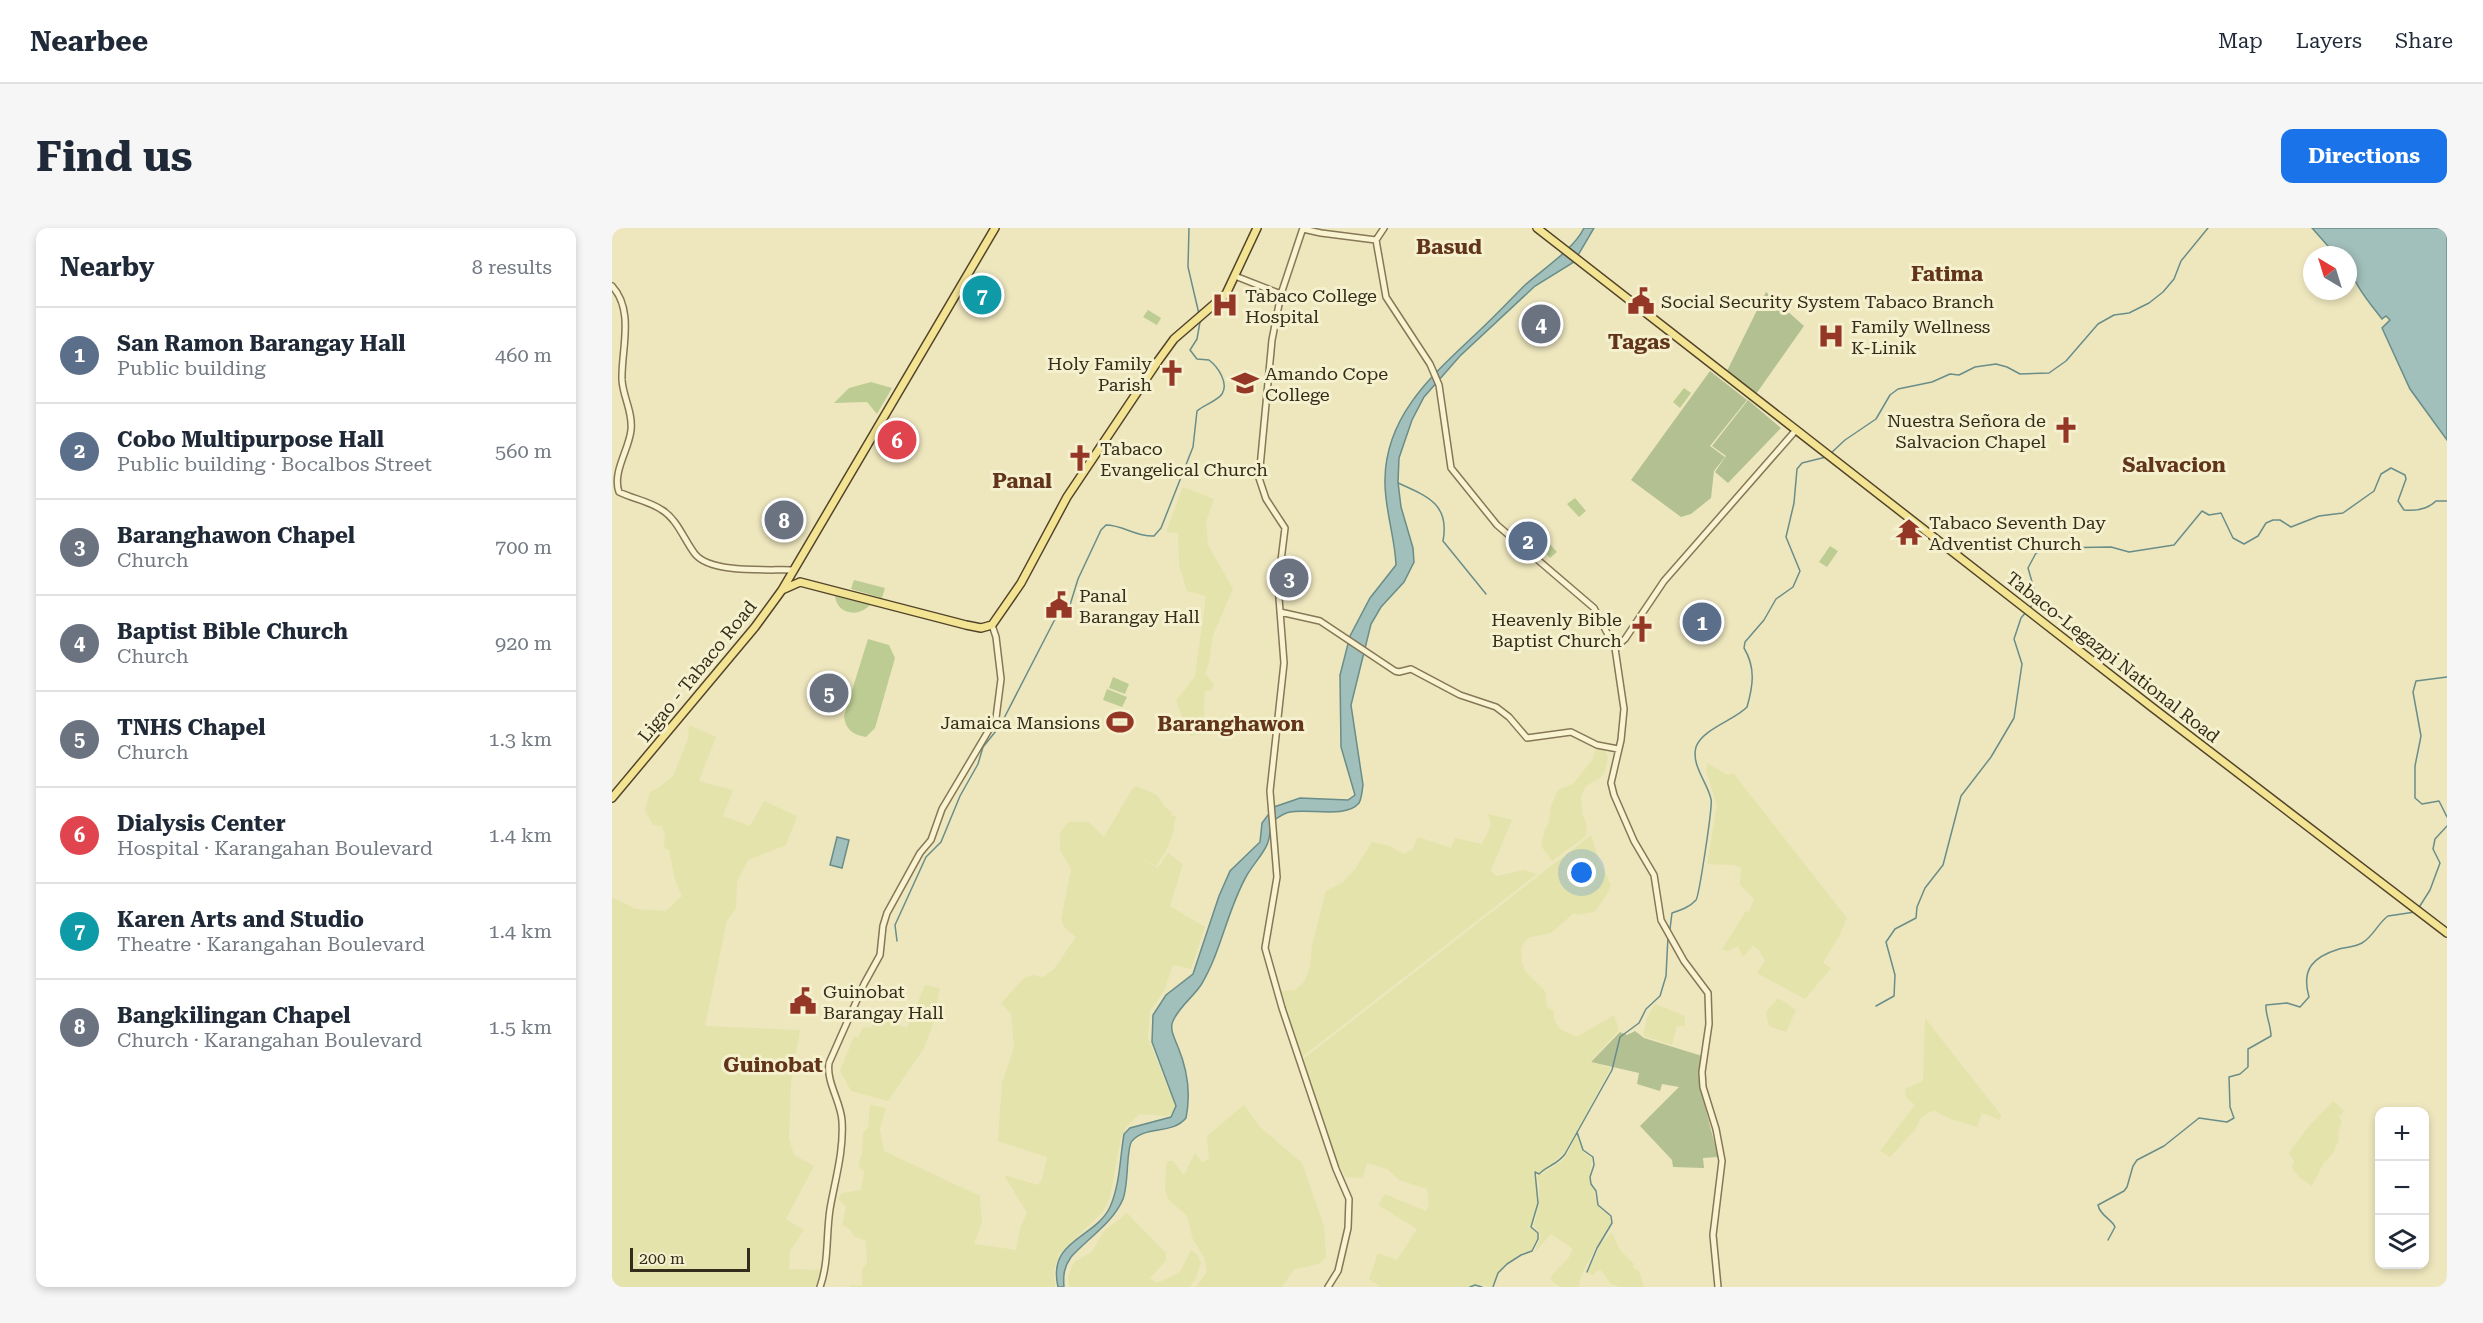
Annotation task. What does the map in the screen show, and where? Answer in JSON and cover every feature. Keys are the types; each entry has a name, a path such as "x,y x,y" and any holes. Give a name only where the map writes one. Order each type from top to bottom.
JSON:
{"main road":[{"name":"Ligao - Tabaco Road","path":"612,798 738,648 782,590 995,228"},
{"path":"793,570 800,582 966,626 981,628 992,625 1017,589 1082,473 1161,356 1174,339 1226,294 1257,228"},
{"name":"Tabaco-Legazpi National Road","path":"1537,228 2447,933"},
{"name":"Ligao - Tabaco Road","path":"782,590 800,582"}],"street":[{"path":"1328,1287 1338,1271 1348,1228 1349,1199 1336,1169 1264,948 1277,877 1270,779 1284,663 1278,585 1285,528 1266,499 1259,478 1269,368 1281,294 1303,228 1321,233 1376,240"},
{"path":"1384,228 1376,240 1386,297 1434,372 1439,385 1451,468 1497,525 1555,576 1586,599 1601,618 1615,648 1624,709 1611,783 1614,795 1634,841 1654,875 1658,906 1665,928 1684,961 1708,993 1709,1024 1702,1072 1703,1087 1716,1129 1722,1161 1713,1235 1718,1287"},
{"path":"1235,276 1281,294"},
{"path":"612,286 620,297 624,311 625,351 622,383 632,416 631,434 620,464 619,492 663,510 697,556 718,567 793,570"},
{"path":"1615,648 1624,639 1664,581 1796,430"},
{"path":"1280,612 1320,621 1395,671 1411,669 1460,695 1496,706 1527,738 1571,732 1597,745 1618,749"},
{"path":"820,1287 842,1144 842,1116 829,1072 829,1063 864,984 880,955 883,926 887,913 920,853 931,840 942,809 996,717 1001,679 996,637 992,625"}],"green space":[{"path":"1766,292 1804,326 1756,394 1727,371"},
{"path":"1148,310 1161,318 1157,325 1143,317"},
{"path":"1710,371 1747,400 1710,446 1725,457 1714,471 1711,498 1691,514 1681,517 1631,480"},
{"path":"871,382 892,388 877,414 867,402 834,403 849,388"},
{"path":"1684,388 1691,393 1680,408 1673,402"},
{"path":"1748,400 1781,428 1728,483 1715,472 1726,456 1712,446"},
{"path":"1183,487 1214,499 1206,522 1208,545 1233,589 1213,635 1209,663 1205,673 1214,685 1211,690 1205,691 1203,734 1190,736 1176,701 1195,676 1206,596 1187,591 1179,565 1178,533 1166,532"},
{"path":"1575,498 1586,511 1579,517 1567,504"},
{"path":"1547,541 1557,552 1550,558 1540,547"},
{"path":"1830,546 1838,551 1827,567 1819,562"},
{"path":"854,580 885,588 882,598 851,589"},
{"path":"835,596 870,605 860,612 849,612 840,607"},
{"path":"868,639 889,645 895,658 875,728 866,737 851,731 844,716"},
{"path":"1113,677 1129,684 1125,694 1109,688"},
{"path":"1107,689 1127,697 1122,707 1103,700"},
{"path":"689,725 716,737 699,781 733,790 723,816 750,826 764,801 797,816 786,845 748,860 737,882 736,908 727,921 705,1026 800,1030 791,1083 789,1139 794,1155 814,1166 786,1219 804,1230 790,1251 789,1269 821,1270 817,1287 612,1287 612,897 636,909 666,911 682,896 675,880 669,850 664,848 665,835 662,826 653,825 645,810 650,792 673,776 688,739"},
{"path":"1597,747 1604,749 1608,757 1605,772 1600,778 1586,786 1581,797 1582,814 1587,824 1586,836 1552,861 1541,846 1549,822 1551,806 1558,790 1573,784 1592,760"},
{"path":"1707,763 1728,775 1733,773 1847,918 1823,963 1831,968 1805,999 1757,973 1765,961 1759,950 1753,946 1743,957 1738,946 1727,951 1722,949 1746,911 1749,912 1754,899 1740,885 1741,868 1734,865 1707,864 1717,805 1706,771"},
{"path":"1136,786 1157,795 1166,808 1172,812 1171,815 1177,817 1174,822 1174,831 1166,851 1156,866 1122,847 1158,868 1168,853 1183,864 1170,906 1205,927 1191,969 1173,965 1164,991 1150,1011 1148,1038 1175,1106 1173,1112 1168,1116 1139,1114 1126,1127 1121,1138 1110,1197 1103,1212 1059,1254 1054,1271 1055,1287 849,1287 850,1285 862,1286 862,1270 867,1262 866,1241 854,1236 850,1229 842,1225 846,1207 838,1199 842,1193 861,1190 864,1172 858,1166 862,1153 863,1132 868,1128 870,1105 886,1108 880,1129 884,1151 980,1196 982,1223 974,1244 1016,1250 1020,1228 1027,1213 1004,1175 1038,1185 1042,1179 1047,1157 998,1141 1002,1083 1014,1047 1011,1014 1001,1003 1024,978 1033,975 1043,977 1054,969 1076,937 1065,928 1061,920 1071,869 1060,850 1060,833 1068,822 1089,822 1104,837"},
{"path":"1488,814 1512,820 1491,870 1496,876 1524,870 1537,874 1302,1057 1281,991 1295,990 1304,982 1310,968 1312,945 1326,891 1343,882 1355,869 1372,842 1390,846 1403,854 1412,850 1418,837 1451,848 1455,838 1482,844 1491,825"},
{"path":"1591,835 1599,860 1611,885 1606,896 1594,912 1577,915 1574,913 1551,933 1528,938 1521,948 1525,971 1545,991 1547,1007 1554,1011 1554,1019 1560,1029 1577,1037 1614,1015 1619,1030 1590,1062 1611,1068 1565,1152 1546,1169 1533,1173 1537,1203 1531,1227 1537,1233 1537,1239 1531,1251 1520,1254 1506,1264 1497,1274 1492,1287 1475,1284 1469,1287 1381,1287 1369,1279 1378,1253 1397,1260 1417,1229 1378,1205 1385,1194 1426,1211 1429,1205 1427,1189 1399,1180 1387,1169 1367,1163 1363,1178 1346,1177 1328,1138 1303,1059"},
{"path":"925,985 940,988 933,1024 924,1048 888,1101 851,1091 840,1071 854,1036 858,1038 863,1027 871,1028 876,1017 907,1028"},
{"path":"1778,998 1796,1010 1786,1032 1769,1026 1766,1012"},
{"path":"1655,1004 1685,1016 1685,1026 1677,1026 1672,1045 1643,1036 1647,1018"},
{"path":"1925,1018 2001,1115 2000,1120 1982,1113 1977,1127 1948,1118 1935,1111 1930,1112 1921,1118 1915,1130 1890,1157 1880,1151 1915,1105 1906,1097 1905,1089 1923,1081"},
{"path":"1635,1031 1644,1038 1702,1056 1700,1087 1718,1157 1703,1158 1704,1168 1673,1167 1672,1160 1640,1126 1679,1087 1662,1084 1660,1091 1637,1084 1639,1073 1591,1062 1620,1032 1627,1035"},
{"path":"2333,1101 2344,1111 2339,1117 2342,1122 2338,1133 2339,1140 2312,1186 2300,1178 2292,1168 2294,1161 2289,1153 2308,1127"},
{"path":"1244,1105 1260,1127 1302,1163 1324,1226 1326,1257 1320,1263 1294,1269 1282,1287 1196,1287 1207,1271 1204,1257 1193,1240 1187,1216 1168,1199 1165,1189 1166,1166 1168,1161 1173,1161 1184,1175 1195,1153 1202,1162 1209,1159 1207,1136"},
{"path":"1577,1133 1583,1152 1592,1158 1589,1178 1598,1206 1610,1217 1611,1223 1581,1276 1579,1287 1561,1287 1551,1279 1552,1275 1569,1257 1573,1249 1551,1234 1535,1252 1541,1235 1534,1226 1539,1204 1537,1177 1562,1161"},
{"path":"1127,1213 1166,1253 1166,1261 1150,1278 1157,1283 1180,1272 1191,1250 1197,1254 1201,1263 1190,1287 1069,1287 1068,1276 1074,1262 1092,1252 1103,1232"},
{"path":"1612,1232 1620,1250 1634,1264 1633,1268 1639,1271 1644,1287 1619,1287 1610,1283 1602,1271 1599,1270 1592,1275 1588,1273 1601,1243"}],"water":[{"path":"1584,228 1594,228 1574,262 1535,286 1460,356 1424,397 1412,420 1399,458 1398,482 1401,507 1413,548 1414,562 1404,582 1381,607 1371,624 1351,705 1363,785 1360,801 1353,808 1345,811 1298,811 1280,816 1270,823 1267,845 1240,888 1208,972 1172,1024 1188,1082 1186,1118 1174,1127 1144,1133 1132,1141 1125,1192 1119,1208 1071,1257 1064,1271 1064,1287 1058,1287 1056,1271 1059,1259 1074,1241 1103,1218 1110,1207 1118,1180 1124,1134 1130,1128 1171,1117 1176,1106 1152,1042 1153,1015 1166,995 1193,974 1219,896 1230,871 1260,842 1262,823 1274,807 1300,798 1348,800 1355,795 1341,747 1340,675 1350,636 1370,598 1396,565 1385,479 1394,434 1404,414 1431,378 1525,285 1566,251"},
{"path":"2312,228 2447,228 2447,440 2410,389 2382,328 2390,320 2386,316 2382,319 2357,284 2357,246 2328,246"},
{"path":"837,837 849,840 842,868 830,865"}],"waterway":[{"path":"1189,228 1188,267 1199,314"},
{"path":"1830,454 1845,440 1876,419 1890,395 1898,389 1932,382 1950,374 1959,375 1975,367 1996,364 2020,374 2049,373 2066,361 2098,324 2114,315 2129,313 2149,303 2163,292 2174,279 2181,261 2208,228"},
{"path":"897,941 895,925 926,857 941,842 960,796 978,764 983,747 1000,726 1054,621 1070,605 1078,579 1101,530 1106,525 1141,535 1154,536 1161,528 1193,447 1197,411 1217,399 1224,390 1222,376 1216,367 1209,360 1197,359 1190,350 1197,339 1200,322"},
{"path":"1670,929 1672,913 1696,900 1708,833 1711,799 1697,767 1696,747 1705,735 1747,707 1751,692 1752,670 1744,648 1745,642 1764,620 1776,599 1793,587 1800,571 1786,537 1794,503 1797,469 1802,463 1826,457"},
{"path":"2029,609 2037,599 2028,568 2036,553 2052,548 2111,547 2129,552 2174,545 2202,511 2209,515 2221,513 2233,538 2244,544 2258,536 2266,523 2273,520 2280,520 2291,527 2319,516 2343,513 2374,491 2381,474 2391,468 2405,475 2406,479 2398,501 2404,510 2421,509 2436,501 2447,501"},
{"path":"1398,483 1418,492 1434,503 1443,518 1443,541 1486,594"},
{"path":"1876,1006 1894,996 1895,975 1886,942 1895,929 1916,918 1917,907 1925,888 1943,865 1961,796 1991,757 2014,718 2022,664 2014,639 2021,618 2026,612"},
{"path":"2447,677 2416,681 2413,692 2421,736 2415,766 2415,798 2422,804 2439,801 2447,817"},
{"path":"2418,909 2430,890 2440,863 2433,849 2435,839 2447,826"},
{"path":"2108,1240 2115,1227 2101,1212 2098,1205 2124,1191 2137,1160 2164,1146 2199,1118 2227,1122 2234,1118 2230,1107 2229,1077 2240,1074 2248,1067 2248,1049 2271,1036 2266,1005 2287,1003 2300,1007 2309,997 2308,972 2316,960 2330,952 2362,943 2388,916 2415,912"},
{"path":"1493,1287 1498,1273 1507,1264 1532,1251 1538,1239 1538,1233 1531,1227 1538,1203 1535,1172 1539,1174 1565,1154 1612,1070 1620,1037 1639,1023 1646,1009 1660,996 1666,976 1668,936"},
{"path":"1577,1132 1583,1150 1593,1157 1594,1165 1590,1177 1591,1184 1596,1191 1598,1205 1611,1216 1612,1223 1597,1248 1587,1272"},
{"path":"1470,1287 1475,1285 1482,1287"}],"place":[{"name":"Karen Arts and Studio","path":"982,295"},
{"name":"Social Security System Tabaco Branch","path":"1641,301"},
{"name":"Tabaco College Hospital","path":"1225,305"},
{"name":"Baptist Bible Church","path":"1541,324"},
{"name":"Family Wellness K-Linik","path":"1831,336"},
{"name":"Holy Family Parish","path":"1172,373"},
{"name":"Amando Cope College","path":"1245,383"},
{"name":"Nuestra Señora de Salvacion Chapel","path":"2066,430"},
{"name":"Dialysis Center","path":"897,440"},
{"name":"Tabaco Evangelical Church","path":"1080,458"},
{"name":"Bangkilingan Chapel","path":"784,520"},
{"name":"Tabaco Seventh Day Adventist Church","path":"1909,532"},
{"name":"Cobo Multipurpose Hall","path":"1528,541"},
{"name":"Baranghawon Chapel","path":"1289,578"},
{"name":"Panal Barangay Hall","path":"1059,605"},
{"name":"San Ramon Barangay Hall","path":"1702,622"},
{"name":"Heavenly Bible Baptist Church","path":"1642,629"},
{"name":"TNHS Chapel","path":"829,693"},
{"name":"Jamaica Mansions","path":"1120,722"},
{"name":"Guinobat Barangay Hall","path":"803,1001"}],"district":[{"name":"Basud","path":"1449,247"},
{"name":"Fatima","path":"1947,274"},
{"name":"Tagas","path":"1639,342"},
{"name":"Salvacion","path":"2174,465"},
{"name":"Panal","path":"1022,481"},
{"name":"Baranghawon","path":"1231,724"},
{"name":"Guinobat","path":"773,1065"}]}
